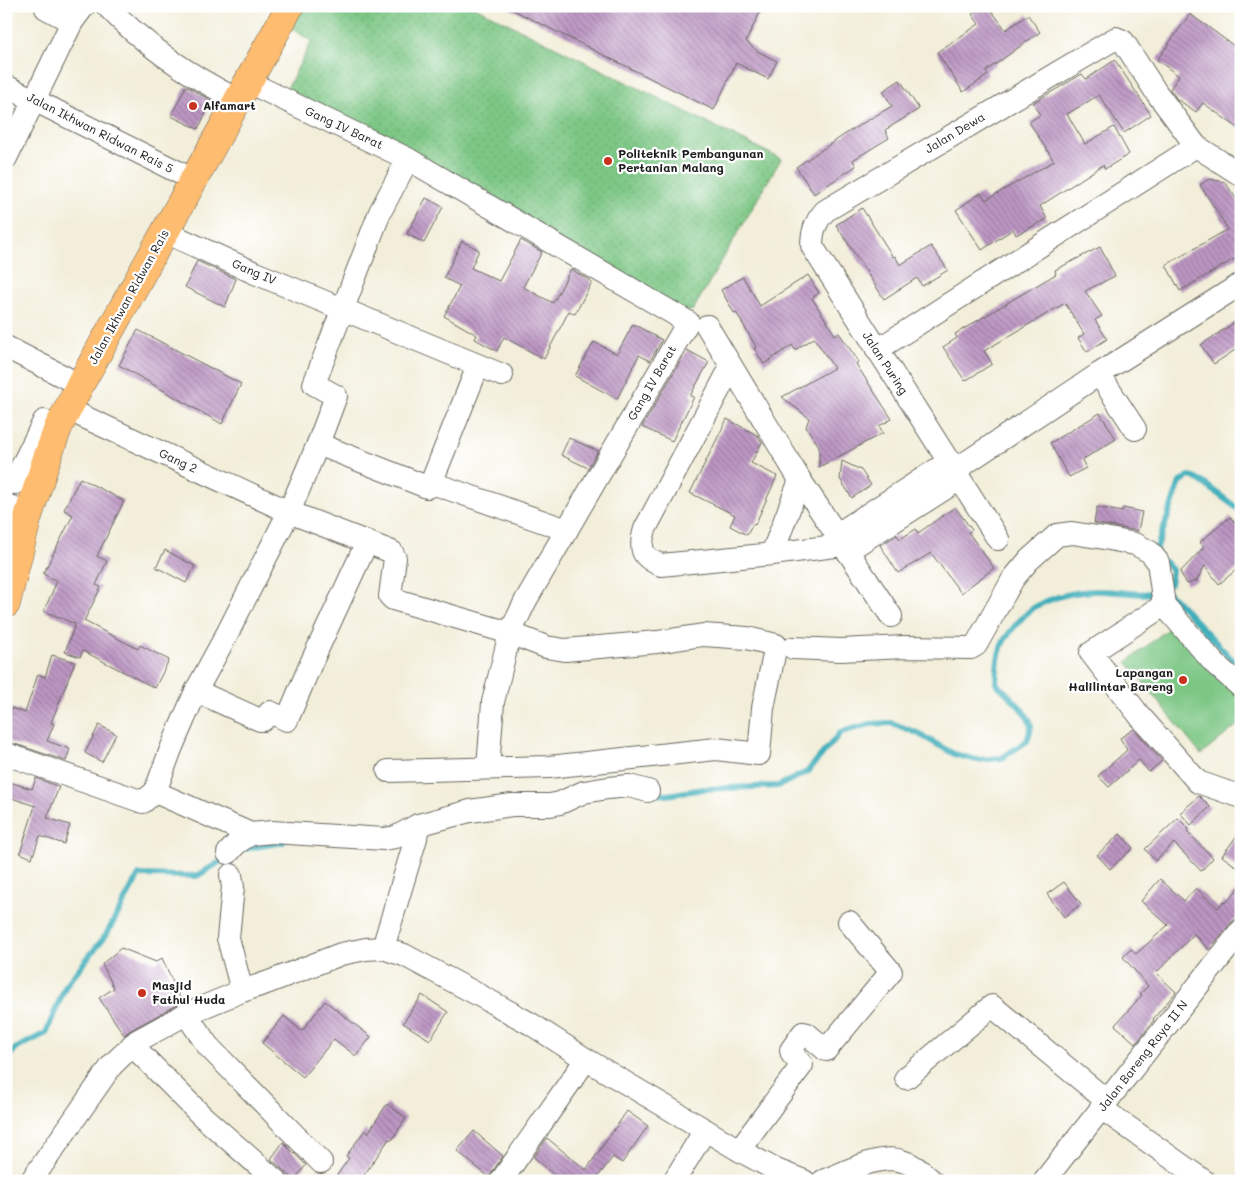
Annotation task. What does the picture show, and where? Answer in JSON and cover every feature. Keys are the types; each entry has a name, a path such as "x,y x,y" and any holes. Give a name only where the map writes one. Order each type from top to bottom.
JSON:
{"main road":[{"name":"Jalan Ikhwan Ridwan Rais","path":"6,604 20,513 63,419 290,6"}],"street":[{"name":"Gang IV Barat","path":"108,6 118,18 146,42 181,68 243,91 408,159 688,322 526,600 510,633 492,702 488,768"},
{"path":"6,158 78,14 46,8"},
{"name":"Jalan Dewa","path":"812,246 815,225 825,211 1113,39 1123,41 1156,92 1196,146"},
{"name":"Jalan Ikhwan Ridwan Rais 5","path":"6,86 194,180"},
{"path":"877,350 1196,146 1241,175"},
{"path":"6,754 143,802 155,792 196,691 289,512 318,444 336,396 314,384 380,212 408,159"},
{"name":"Gang IV","path":"165,232 256,273 502,375"},
{"name":"Jalan Puring","path":"812,246 998,539"},
{"path":"731,367 645,529 642,551 650,560 661,565 772,554 842,544 1099,374 1241,284"},
{"path":"706,326 800,480 891,616"},
{"path":"6,347 80,385"},
{"path":"318,444 426,486 432,483 452,427 478,366"},
{"path":"1099,374 1135,429"},
{"path":"12,478 44,421 63,419"},
{"name":"Gang 2","path":"63,419 289,512"},
{"path":"772,554 800,480"},
{"path":"432,483 567,530"},
{"path":"289,512 395,554 390,592 390,596 393,599 510,633 546,647 564,650 657,642 703,635 747,638 776,645 762,708 759,754 716,749 549,767 388,770"},
{"path":"793,648 841,650 905,647 971,648 976,645 1013,579 1029,560 1057,535 1072,533 1135,544 1150,552 1158,562 1164,605 1214,663 1241,687"},
{"path":"196,691 260,720 263,720 270,712 287,720 367,542"},
{"path":"1164,605 1091,653 1139,715 1198,782 1241,797"},
{"path":"228,852 237,843 251,834 272,832 384,839 417,831 470,812 504,806 550,805 560,803 584,792 608,788 629,786 648,791"},
{"path":"155,792 251,834"},
{"path":"383,948 417,831"},
{"path":"230,875 233,887 228,938 242,991"},
{"path":"739,1150 802,1065 792,1054 791,1050 803,1033 807,1034 826,1050 891,972 848,922"},
{"name":"Jalan Bareng Raya II N","path":"1044,1181 1241,931"},
{"path":"31,1181 112,1065 137,1041 186,1014 242,991 341,954 366,948 383,948 404,955 485,998 739,1150 776,1170 804,1181"},
{"path":"906,1078 992,1006 1104,1105 1204,1181"},
{"path":"186,1014 208,1046 321,1162"},
{"path":"132,1046 201,1115 276,1181"},
{"path":"501,1181 587,1060"},
{"path":"674,1181 705,1130"},
{"path":"823,1181 880,1159 902,1160 932,1181"}],"green space":[{"name":"Politeknik Pembangunan Pertanian Malang","path":"303,6 473,6 781,159 693,310 681,313 284,94 312,41 291,29"},
{"name":"Lapangan Halilintar Bareng","path":"1175,623 1241,698 1241,722 1201,755 1127,662"}],"building":[{"path":"505,6 763,6 746,41 757,51 777,61 768,79 736,63 714,110"},
{"path":"983,6 988,6 1006,30 1028,15 1040,32 986,71 988,75 963,92 937,52 979,24 972,14"},
{"path":"1190,14 1241,51 1241,130 1203,103 1196,112 1177,99 1170,89 1179,76 1157,60"},
{"path":"1115,60 1151,115 1124,133 1099,95 1067,114 1085,144 1114,127 1129,154 1105,169 1103,165 1040,206 1047,219 1016,235 1013,229 982,250 956,210 981,193 986,200 1054,161 1029,122 1040,115 1033,103 1082,74 1086,79"},
{"path":"900,80 919,109 885,130 889,138 853,160 856,166 814,194 796,167 853,129 892,106 883,91"},
{"name":"Alfamart","path":"186,86 212,101 198,129 171,116"},
{"path":"1209,179 1225,182 1241,206 1241,255 1180,291 1166,265 1228,229 1200,185"},
{"path":"426,198 443,207 424,243 407,234"},
{"path":"862,208 900,265 931,246 948,270 922,286 917,278 884,299 836,225"},
{"path":"521,240 542,252 523,287 553,303 571,269 592,282 575,314 569,311 544,359 504,337 497,351 475,339 477,335 444,316 460,286 444,278 462,241 479,250 471,268 499,281"},
{"path":"1100,247 1115,276 1085,291 1102,316 1095,320 1107,339 1087,352 1078,338 1084,334 1065,303 984,351 992,364 965,381 943,347 957,338 955,334 1056,274 1055,270"},
{"path":"197,261 236,279 225,307 185,287"},
{"path":"808,275 819,293 812,298 835,335 839,333 859,362 856,364 892,419 879,426 883,433 819,467 819,446 806,427 809,418 782,397 834,368 814,338 795,350 792,345 764,364 736,312 734,313 721,290 743,277 760,306"},
{"path":"1241,318 1241,346 1214,364 1201,345"},
{"path":"633,324 662,340 650,361 639,355 617,399 575,376 594,342 617,354"},
{"path":"138,330 241,384 222,424 119,365"},
{"path":"687,350 709,362 690,396 694,397 672,441 642,427"},
{"path":"1100,413 1116,439 1082,460 1086,468 1069,477 1050,443"},
{"path":"727,419 757,435 762,442 751,463 777,476 755,525 753,524 747,535 730,526 735,515 690,493"},
{"path":"569,438 598,451 588,468 561,455"},
{"path":"842,461 861,470 871,485 852,498 840,479"},
{"path":"80,478 124,501 97,556 107,561 96,585 101,587 84,621 138,649 140,645 169,660 155,688 83,651 80,657 65,652 75,624 44,611 57,581 43,574 73,515 64,510"},
{"path":"955,507 972,530 968,532 994,568 961,593 931,553 898,573 880,545 897,535 900,539 916,529 918,533"},
{"path":"1097,507 1122,512 1123,508 1142,512 1138,531 1094,523"},
{"path":"1230,517 1241,530 1241,566 1219,584 1205,566 1196,581 1187,584 1180,572 1204,547 1200,542"},
{"path":"165,550 195,566 186,583 156,567"},
{"path":"52,655 75,662 51,723 54,724 47,741 70,749 66,761 6,741 6,723 12,708 25,713 38,674 45,677"},
{"path":"99,725 116,734 102,762 85,753"},
{"path":"1134,729 1162,761 1149,772 1139,760 1109,787 1098,776 1127,750 1120,738"},
{"path":"36,778 59,787 47,818 70,825 64,844 40,836 32,858 20,853 35,806 6,796 6,781 32,789"},
{"path":"1199,796 1210,807 1191,825 1180,813"},
{"path":"1178,818 1189,829 1187,831 1213,858 1201,871 1174,843 1155,861 1145,849"},
{"path":"1241,830 1241,870 1222,856"},
{"path":"1120,834 1133,848 1110,869 1097,855"},
{"path":"1160,879 1184,901 1196,888 1218,908 1224,901 1226,903 1241,885 1241,918 1231,923 1209,950 1194,934 1156,973 1176,992 1153,1019 1136,1044 1115,1025 1148,986 1123,957 1131,949 1136,954 1168,925 1141,901"},
{"path":"1064,882 1081,904 1064,917 1047,894"},
{"name":"Masjid Fathul Huda","path":"121,948 156,962 162,958 182,1002 124,1035 99,998 114,988 102,964"},
{"path":"422,995 448,1012 430,1040 403,1023"},
{"path":"325,1001 371,1037 356,1056 334,1039 303,1077 262,1043 284,1016 302,1031"},
{"path":"387,1104 406,1118 392,1140 389,1139 360,1181 333,1181 349,1158 346,1156 365,1130 368,1133"},
{"path":"627,1111 648,1126 622,1163 613,1157 596,1179 598,1181 560,1181 534,1157 547,1138 586,1170"},
{"path":"474,1131 503,1156 489,1177 457,1151"},
{"path":"283,1142 306,1165 294,1180 271,1159"}],"waterway":[{"path":"1156,550 1180,482 1189,476 1198,479 1241,511"},
{"path":"1165,562 1172,570 1170,584"},
{"path":"652,793 667,795 703,789 778,786 807,772 841,732 870,724 892,723 917,733 954,754 977,760 1002,758 1027,741 1031,728 1030,721 1022,709 996,683 1000,651 1004,641 1023,618 1042,603 1071,594 1094,591 1144,594 1160,592"},
{"path":"1170,594 1241,669"},
{"path":"244,849 283,842"},
{"path":"6,1061 15,1049 46,1033 66,985 106,935 139,875 197,876 228,857"}],"place":[{"name":"Alfamart","path":"193,106"},
{"name":"Politeknik Pembangunan Pertanian Malang","path":"608,161"},
{"name":"Lapangan Halilintar Bareng","path":"1183,680"},
{"name":"Masjid Fathul Huda","path":"142,993"}]}
